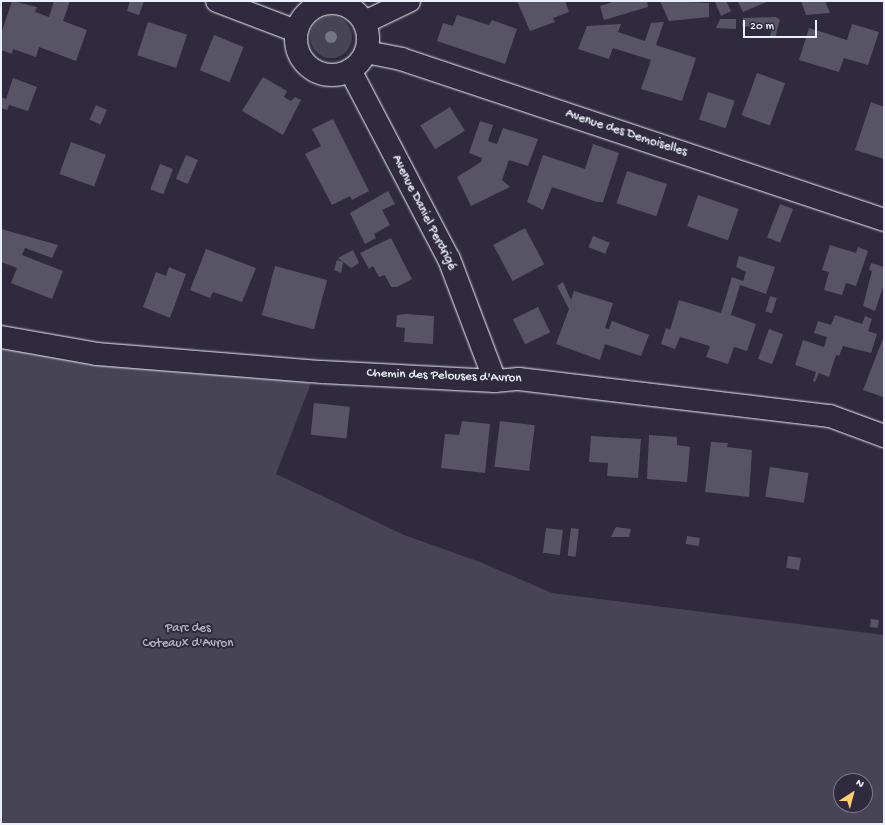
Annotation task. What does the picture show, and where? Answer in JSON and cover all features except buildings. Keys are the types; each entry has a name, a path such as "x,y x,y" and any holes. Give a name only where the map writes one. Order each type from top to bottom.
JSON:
{"street":[{"path":"217,1 296,31"},
{"path":"365,22 409,1"},
{"path":"313,4 342,4 358,12 365,22 368,42 366,52 360,62 350,70 339,75 316,72 306,65 299,55 296,31 313,4"},
{"name":"Avenue des Demoiselles","path":"366,52 401,60 884,220"},
{"name":"Avenue Daniel Perdrigé","path":"350,70 449,259 495,381"},
{"name":"Chemin des Pelouses d'Avron","path":"1,337 105,355 322,372 495,381 518,380 830,416 884,436"}],"green space":[{"path":"327,16 335,16 343,19 349,25 352,37 349,49 343,55 335,58 327,58 319,55 313,49 310,41 310,33 313,25 319,19"},
{"name":"Parc des Coteaux d'Avron","path":"1,346 311,383 276,474 404,535 480,562 552,593 884,635 884,824 1,824"}]}
